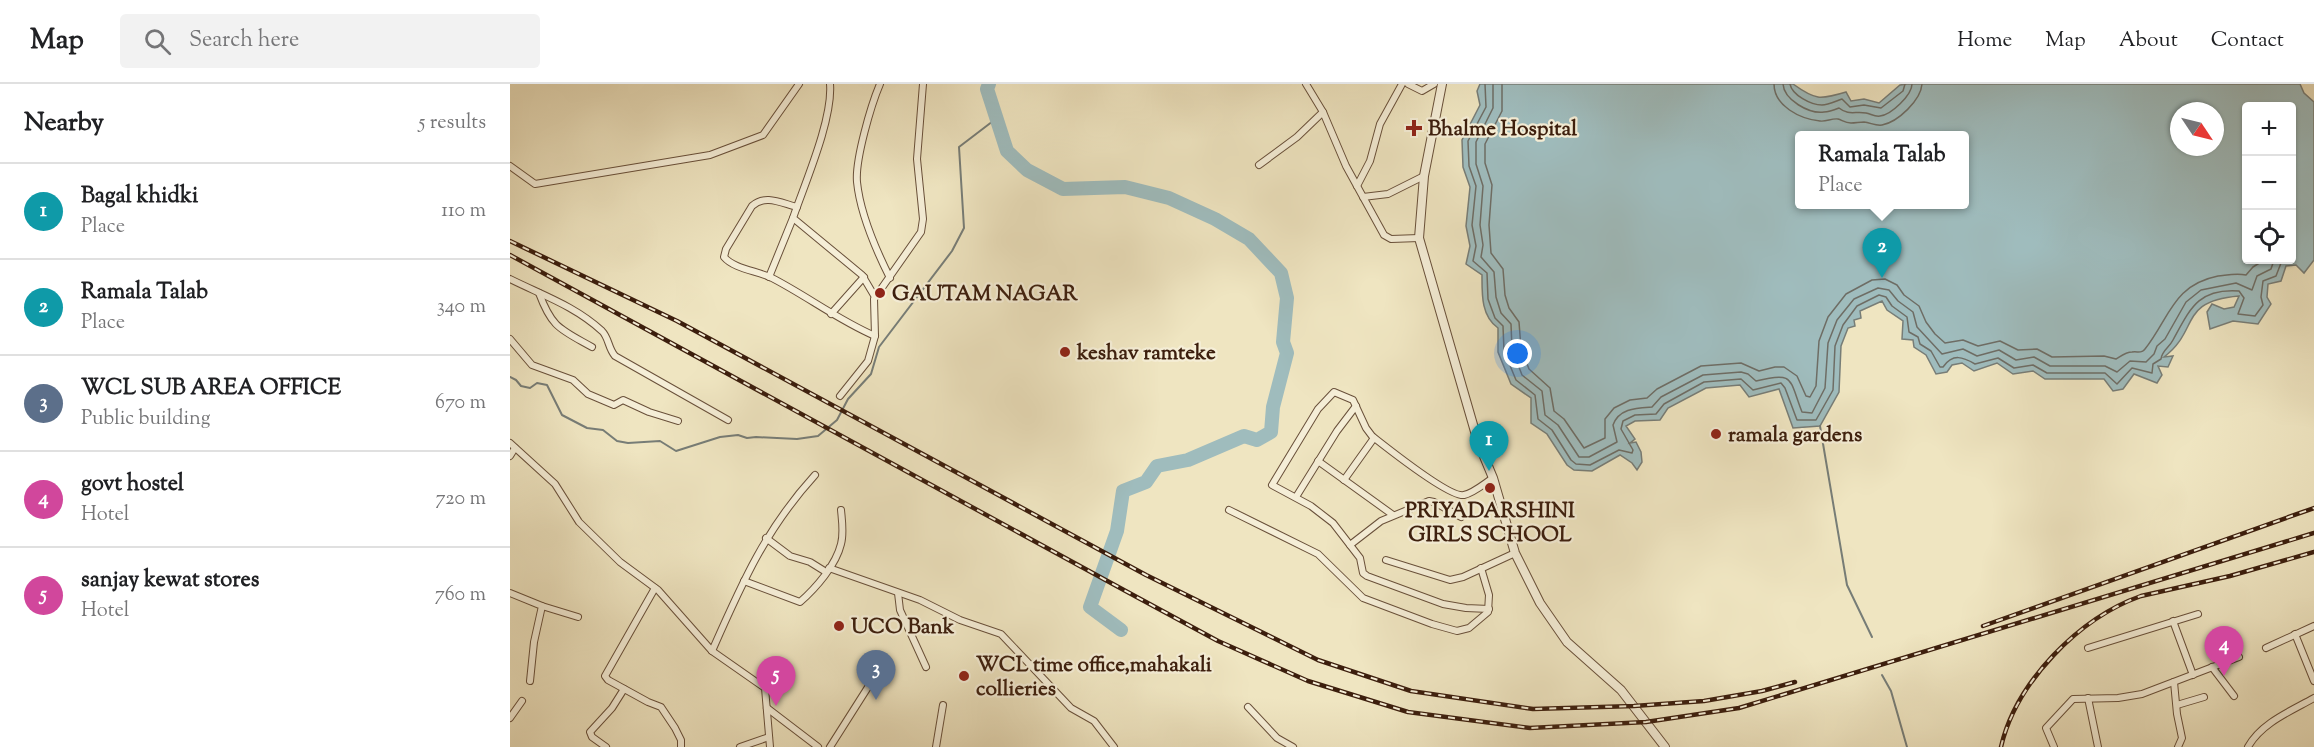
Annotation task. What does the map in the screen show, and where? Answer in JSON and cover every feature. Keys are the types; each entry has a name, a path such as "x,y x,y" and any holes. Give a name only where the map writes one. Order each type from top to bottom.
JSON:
{"street":[{"path":"510,166 535,184 710,154 763,135 799,84"},
{"path":"769,276 814,159 831,99 830,84"},
{"path":"880,84 870,110 857,180 874,244 890,278"},
{"path":"840,396 868,361 875,336 873,302 875,297 918,237 923,226 917,159 923,84"},
{"path":"1306,84 1323,112 1346,166 1381,231 1391,239 1419,238"},
{"path":"1357,186 1373,151 1380,124 1402,84"},
{"path":"1407,84 1422,91 1434,84"},
{"path":"1442,84 1424,176 1419,238 1478,442 1493,478 1515,553 1540,603 1567,642 1621,690 1665,747"},
{"path":"1259,165 1297,137 1323,112"},
{"path":"1363,197 1388,194 1424,176"},
{"path":"796,207 771,200 757,202 752,206 724,253 727,261 769,276 855,328 875,336"},
{"path":"793,218 864,277 875,297"},
{"path":"831,314 864,277"},
{"path":"510,279 574,309 603,332 615,356 728,420"},
{"path":"538,293 545,311 555,325 592,347"},
{"path":"510,339 532,365 573,380 591,395 614,405 623,400 649,412 678,421"},
{"path":"1489,609 1443,604 1367,576 1363,571 1362,561 1331,521 1296,497 1273,486 1272,483 1318,410 1334,392 1353,400 1366,428 1374,438 1426,477 1458,495 1466,495 1493,478"},
{"path":"1296,497 1356,406"},
{"path":"1344,480 1374,438"},
{"path":"510,456 513,445 555,484 579,522 620,562 655,588 712,651 765,688 770,747"},
{"path":"1318,461 1393,515"},
{"path":"712,651 766,538 791,502 815,475"},
{"path":"1350,545 1381,521 1432,501 1461,517"},
{"path":"744,581 800,602 828,570 841,542 841,510"},
{"path":"1229,510 1312,550 1327,561 1358,595 1399,612 1457,631 1469,628 1486,615 1489,609 1489,591 1481,568"},
{"path":"766,538 790,556 920,600 960,620 1005,636 1040,678 1071,708 1094,721 1114,747"},
{"path":"1386,560 1450,580 1463,577 1515,553"},
{"path":"655,588 605,673 608,680 662,707 681,740 681,747"},
{"path":"510,593 578,617"},
{"path":"898,593 900,610 926,667"},
{"path":"530,681 534,642 542,606"},
{"path":"2088,648 2198,614"},
{"path":"2174,621 2193,675"},
{"path":"2266,648 2314,626"},
{"path":"2295,634 2314,681"},
{"path":"2054,747 2046,733 2047,725 2069,702 2077,698 2130,697 2239,657"},
{"path":"2212,667 2234,696"},
{"path":"830,747 870,684 880,676"},
{"path":"2174,682 2176,714 2182,740 2178,747"},
{"path":"606,747 591,737 590,732 614,705 624,689"},
{"path":"2177,705 2204,697"},
{"path":"2088,698 2097,747"},
{"path":"2248,747 2254,737 2267,725 2314,698"},
{"path":"510,718 522,701"},
{"path":"936,747 943,705"},
{"path":"1248,707 1277,738 1293,747"},
{"path":"767,708 818,747"},
{"path":"740,747 769,737"}],"water":[{"path":"1480,84 1793,84 1813,96 1824,97 1846,92 1851,101 1864,99 1879,103 1900,85 1907,84 2300,84 2304,93 2314,102 2314,260 2304,273 2296,265 2286,266 2281,281 2268,284 2267,297 2271,304 2258,324 2233,321 2210,329 2207,312 2212,304 2224,309 2234,307 2239,296 2207,304 2198,310 2175,347 2164,357 2173,356 2168,367 2158,366 2162,375 2157,383 2134,374 2123,389 2113,391 2104,379 2045,379 2033,371 2013,374 1997,363 1974,371 1962,363 1952,365 1947,372 1936,374 1926,355 1914,347 1913,340 1902,339 1903,321 1887,310 1882,301 1860,311 1861,318 1854,320 1855,326 1848,328 1841,346 1839,392 1820,426 1793,428 1779,389 1749,397 1740,385 1706,388 1668,408 1660,420 1635,421 1626,426 1635,439 1630,443 1636,442 1641,452 1642,462 1637,470 1632,463 1620,455 1592,471 1574,470 1567,465 1547,434 1531,423 1531,398 1511,384 1498,352 1498,328 1485,311 1482,275 1466,264 1470,246 1466,226 1470,187 1463,167 1462,140 1480,105 1477,91"}],"waterway":[{"path":"989,84 987,89 1007,151 1027,170 1063,189 1125,187 1169,198 1215,219 1249,239 1281,273 1287,298 1283,342 1287,353 1273,407 1271,432 1257,440 1244,436 1188,460 1157,466 1146,482 1123,491 1117,531 1090,607 1121,630"},
{"path":"510,377 521,386 530,388 537,383 547,385 562,415 587,428 603,430 617,441 628,443 660,441 676,451 720,437 738,435 747,438 797,439 818,436 837,420 848,399 871,374 879,347 952,251 964,228 959,147 997,118"},
{"path":"1820,426 1847,585 1872,637"},
{"path":"1882,675 1891,691 1907,747"}],"railway":[{"path":"510,241 677,321 1146,575 1318,660 1411,691 1533,709 1704,701 1762,691 1795,682"},
{"path":"510,255 1218,641 1308,681 1408,712 1530,728 1646,722 1739,708 2314,533"},
{"path":"1983,626 2314,508"},
{"path":"2001,747 2020,699 2036,676 2073,636 2095,620 2141,596 2230,576 2314,552"}],"place":[{"name":"Bhalme Hospital","path":"1414,128"},
{"name":"Ramala Talab","path":"1882,278"},
{"name":"GAUTAM NAGAR","path":"880,293"},
{"name":"keshav ramteke","path":"1065,352"},
{"name":"ramala gardens","path":"1716,434"},
{"name":"Bagal khidki","path":"1489,471"},
{"name":"PRIYADARSHINI GIRLS SCHOOL","path":"1490,488"},
{"name":"UCO Bank","path":"839,626"},
{"name":"WCL time office,mahakali collieries","path":"964,676"},
{"name":"govt hostel","path":"2224,676"},
{"name":"WCL SUB AREA OFFICE","path":"876,700"},
{"name":"sanjay kewat stores","path":"776,706"}]}
